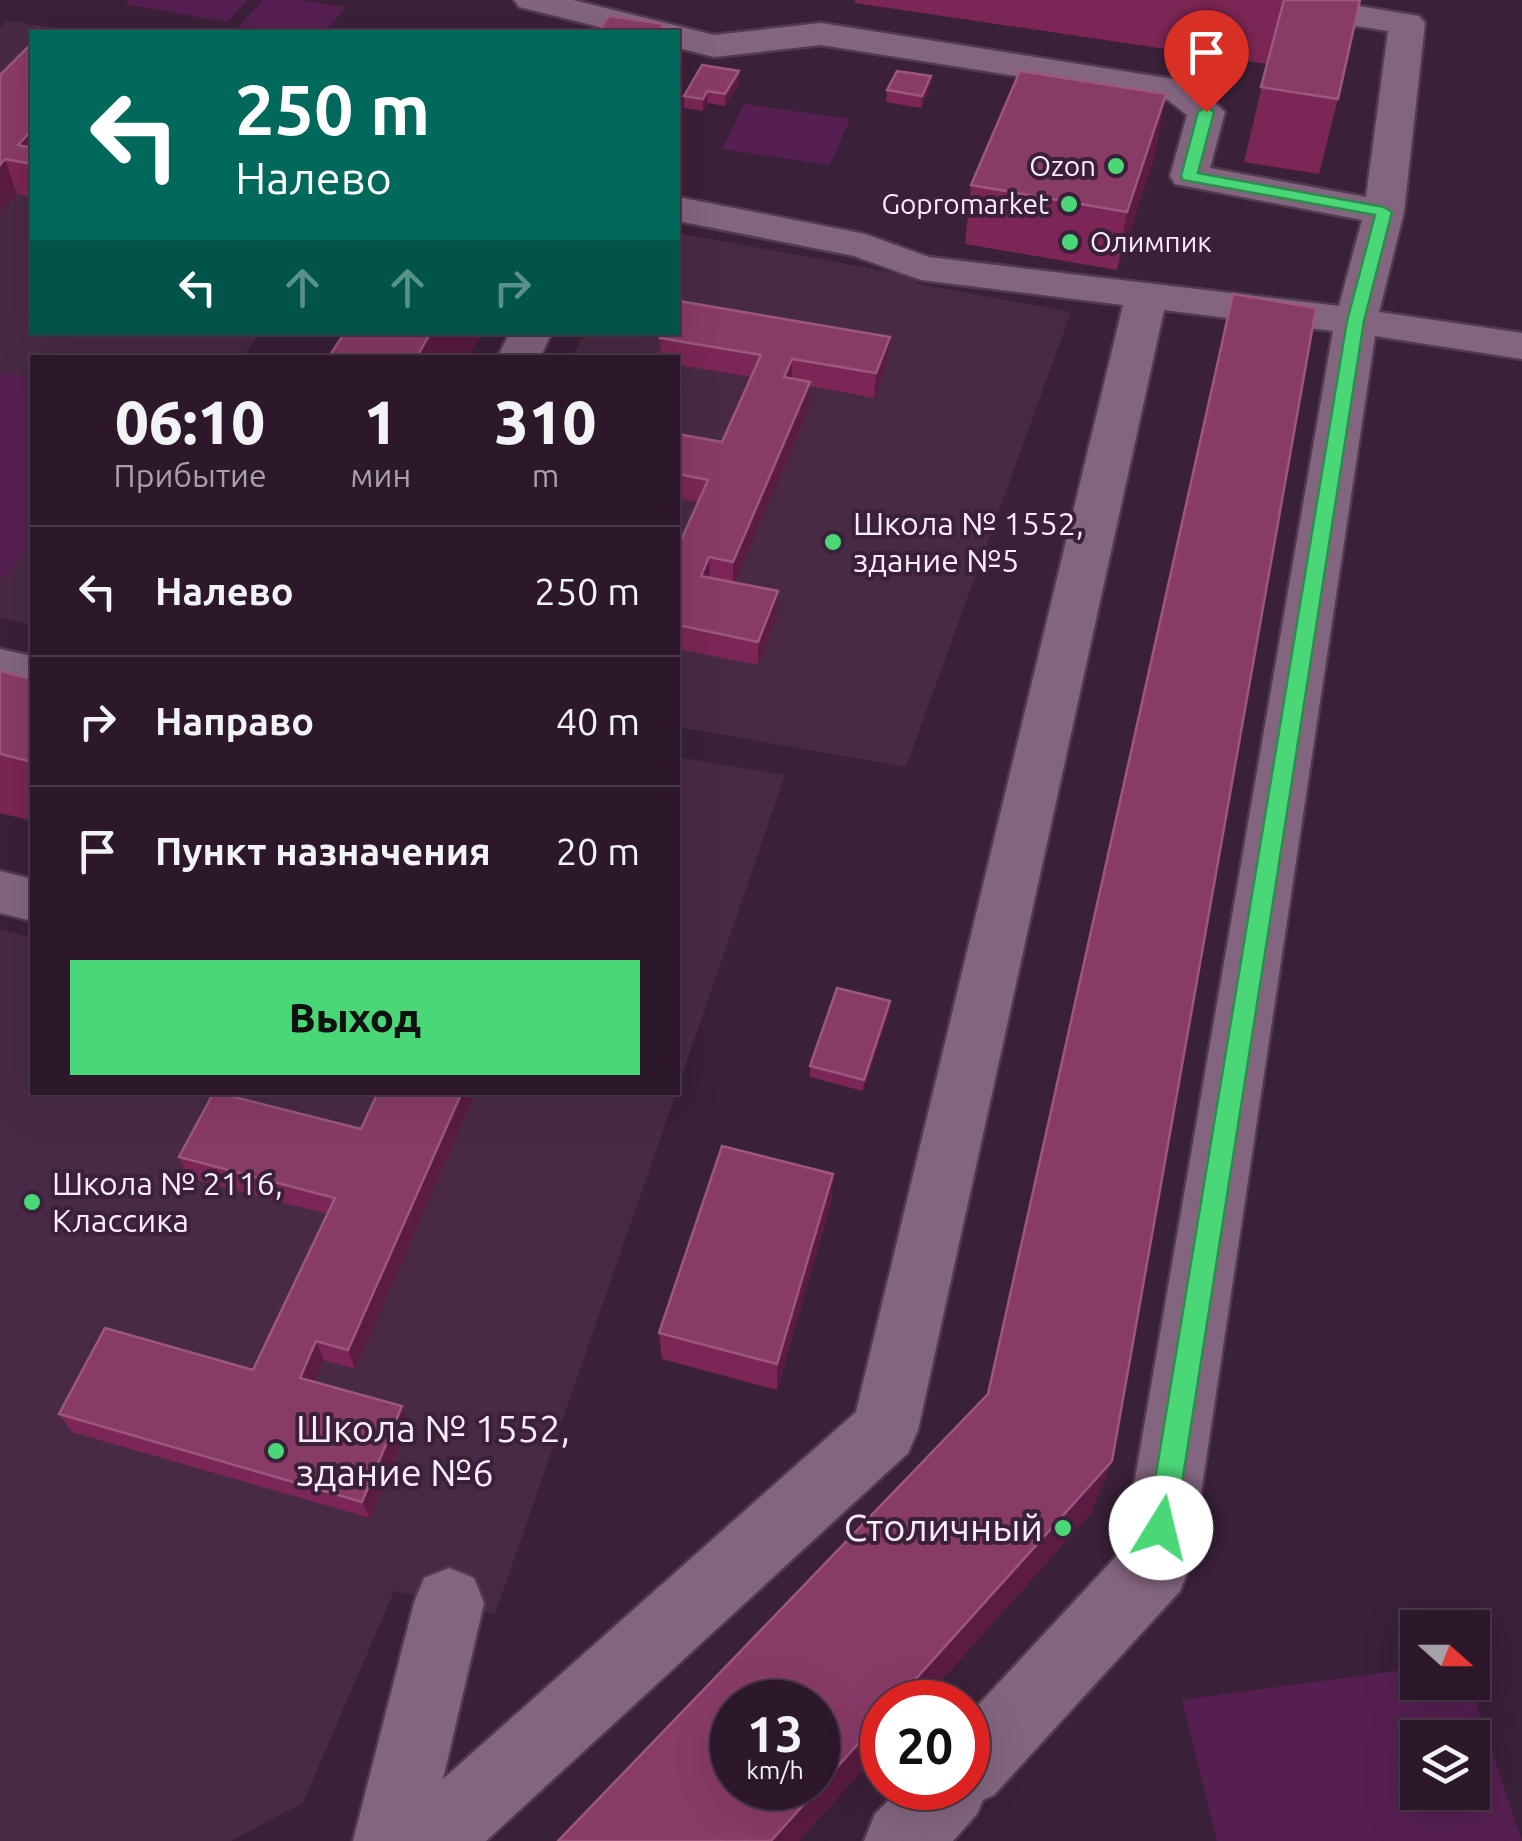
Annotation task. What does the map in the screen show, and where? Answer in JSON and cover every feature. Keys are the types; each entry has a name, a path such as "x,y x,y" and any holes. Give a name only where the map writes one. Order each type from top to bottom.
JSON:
{"lane":[{"path":"531,0 652,30"},
{"path":"820,34 837,0"},
{"path":"990,1746 1155,1566 1356,321 1384,212 1407,24 1252,0"},
{"path":"680,38 714,46 820,34 1179,91 1206,112 1189,176 1384,212"},
{"path":"680,209 866,246 921,268 1356,321 1522,346"},
{"path":"430,1841 886,1430 1146,297"},
{"path":"0,667 30,674"},
{"path":"0,892 30,900"},
{"path":"391,1841 449,1603"},
{"path":"902,1841 931,1810"}],"shaded area":[{"path":"128,0 248,0 227,22 124,4"},
{"path":"263,0 300,0 346,7 326,30 238,27"},
{"path":"7,20 65,30 30,30 30,335 258,335 244,355 30,355 30,625 0,618 0,28"},
{"path":"744,104 850,119 830,165 722,149"},
{"name":"Школа № 1552, здание №5","path":"680,233 917,277 915,283 1071,312 906,767 680,727 680,355 573,355 584,335 680,335"},
{"path":"0,372 30,378 30,545 4,579 0,578"},
{"path":"680,757 785,775 680,1081"},
{"name":"Школа № 1552, здание №6","path":"0,929 30,937 30,1095 675,1095 495,1614 394,1591 303,1803 231,1841 0,1841"},
{"path":"1400,1670 1400,1700 1475,1700 1481,1720 1400,1720 1400,1810 1490,1810 1490,1746 1522,1841 1217,1841 1182,1700"}],"building":[{"path":"1284,0 1360,0 1338,99 1261,87"},
{"path":"609,16 664,24 660,30 599,30"},
{"path":"30,47 30,132 18,145 30,148 30,164 5,159 0,165 0,75"},
{"path":"702,65 739,71 725,94 707,91 703,99 684,96"},
{"path":"897,71 931,76 922,96 887,90"},
{"path":"1020,71 1166,94 1127,212 971,185"},
{"path":"1233,294 1316,308 1112,1461 915,1680 860,1680 860,1742 840,1764 840,1680 713,1680 988,1394"},
{"path":"680,301 890,337 876,373 792,359 784,377 810,382 733,562 709,557 701,576 778,591 758,642 680,625 680,543 708,480 680,474 680,434 722,442 761,355 660,338 680,335"},
{"path":"343,335 429,335 418,355 330,355"},
{"path":"0,671 30,678 30,762 0,754"},
{"path":"837,988 890,1001 864,1080 810,1066"},
{"path":"212,1095 226,1095 361,1129 377,1095 461,1095 348,1350 316,1341 300,1378 402,1406 362,1502 59,1414 105,1328 253,1370 335,1198 179,1157"},
{"path":"722,1146 833,1174 777,1364 659,1333"},
{"path":"710,1683 710,1810 799,1810 771,1841 558,1841"}],"place":[{"name":"Ozon","path":"1116,166"},
{"name":"Gopromarket","path":"1069,204"},
{"name":"Олимпик","path":"1070,242"},
{"name":"Школа № 1552, здание №5","path":"833,542"},
{"name":"Школа № 2116, Классика","path":"32,1202"},
{"name":"Школа № 1552, здание №6","path":"276,1451"},
{"name":"Столичный","path":"1063,1528"}],"route":[{"path":"1161,1528 1356,321 1384,212 1189,176 1206,112"}]}
